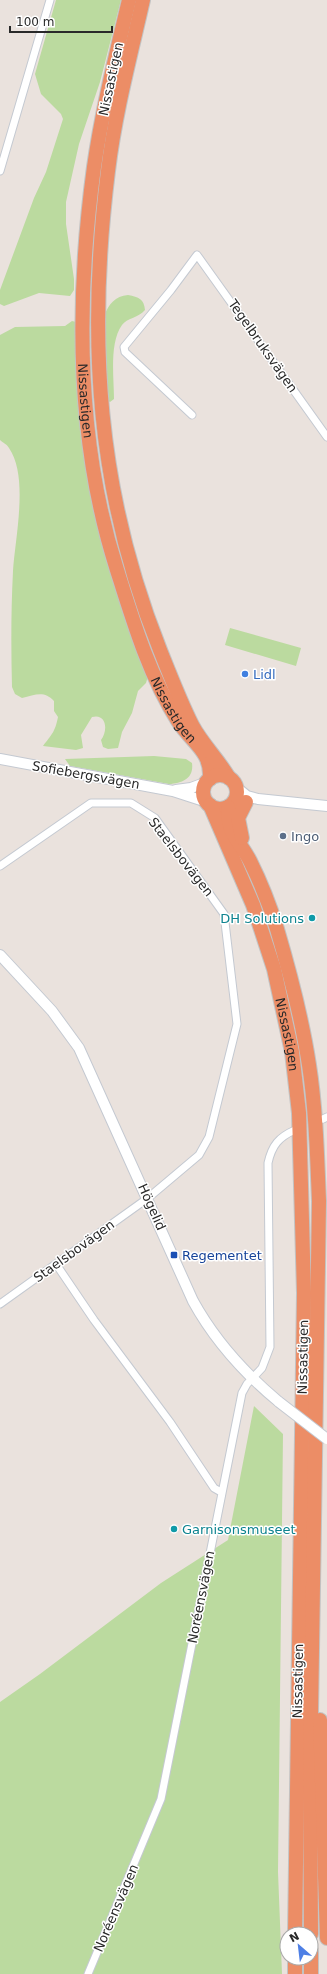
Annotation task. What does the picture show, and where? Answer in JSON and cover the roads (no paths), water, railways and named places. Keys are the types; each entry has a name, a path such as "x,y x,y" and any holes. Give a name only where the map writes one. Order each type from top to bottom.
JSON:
{"highway":[{"name":"Nissastigen","path":"129,0 110,81 94,167 86,242 84,331 85,389 91,452 100,508 116,567 137,633 152,670 172,711 187,734 208,759 208,780"},
{"name":"Nissastigen","path":"143,0 123,85 108,169 100,242 98,328 100,387 105,450 115,504 130,563 151,627 193,727 233,783"},
{"path":"220,775 233,783 235,800 229,806 217,808 208,804 203,792 208,780 220,775"},
{"path":"249,860 238,824 239,814 252,801"},
{"name":"Nissastigen","path":"208,804 243,880 274,969 292,1052 299,1113 304,1293 297,1926"},
{"name":"Nissastigen","path":"229,806 228,821 230,830 249,860 269,906 287,964 309,1065 314,1114 319,1201 313,1634"},
{"path":"311,1926 310,1778 313,1634"},
{"path":"313,1634 319,1694 327,1938"}],"street":[{"path":"0,171 50,0"},
{"name":"Tegelbruksvägen","path":"192,415 124,349 124,347 172,290 197,255 327,437"},
{"name":"Sofiebergsvägen","path":"0,759 173,791 208,804"},
{"name":"Sofiebergsvägen","path":"173,791 191,788 208,780"},
{"path":"233,783 252,801"},
{"path":"229,806 252,801 327,806"},
{"name":"Staelsbovägen","path":"0,866 91,803 131,803 154,818 224,914 237,1024 209,1137 199,1156 148,1198 0,1304"},
{"name":"Högelid","path":"0,955 52,1011 79,1048 148,1198 193,1301 206,1325 225,1351 252,1379 327,1439"},
{"name":"Noréensvägen","path":"88,1974 161,1799 242,1393 266,1358 270,1338 268,1163 276,1141 295,1130"},
{"path":"56,1264 94,1320 159,1407 214,1488 222,1492"}],"place":[{"name":"Lidl","path":"245,674"},
{"name":"Ingo","path":"283,836"},
{"name":"DH Solutions","path":"312,918"},
{"name":"Regementet","path":"174,1255"},
{"name":"Garnisonsmuseet","path":"174,1529"}]}
